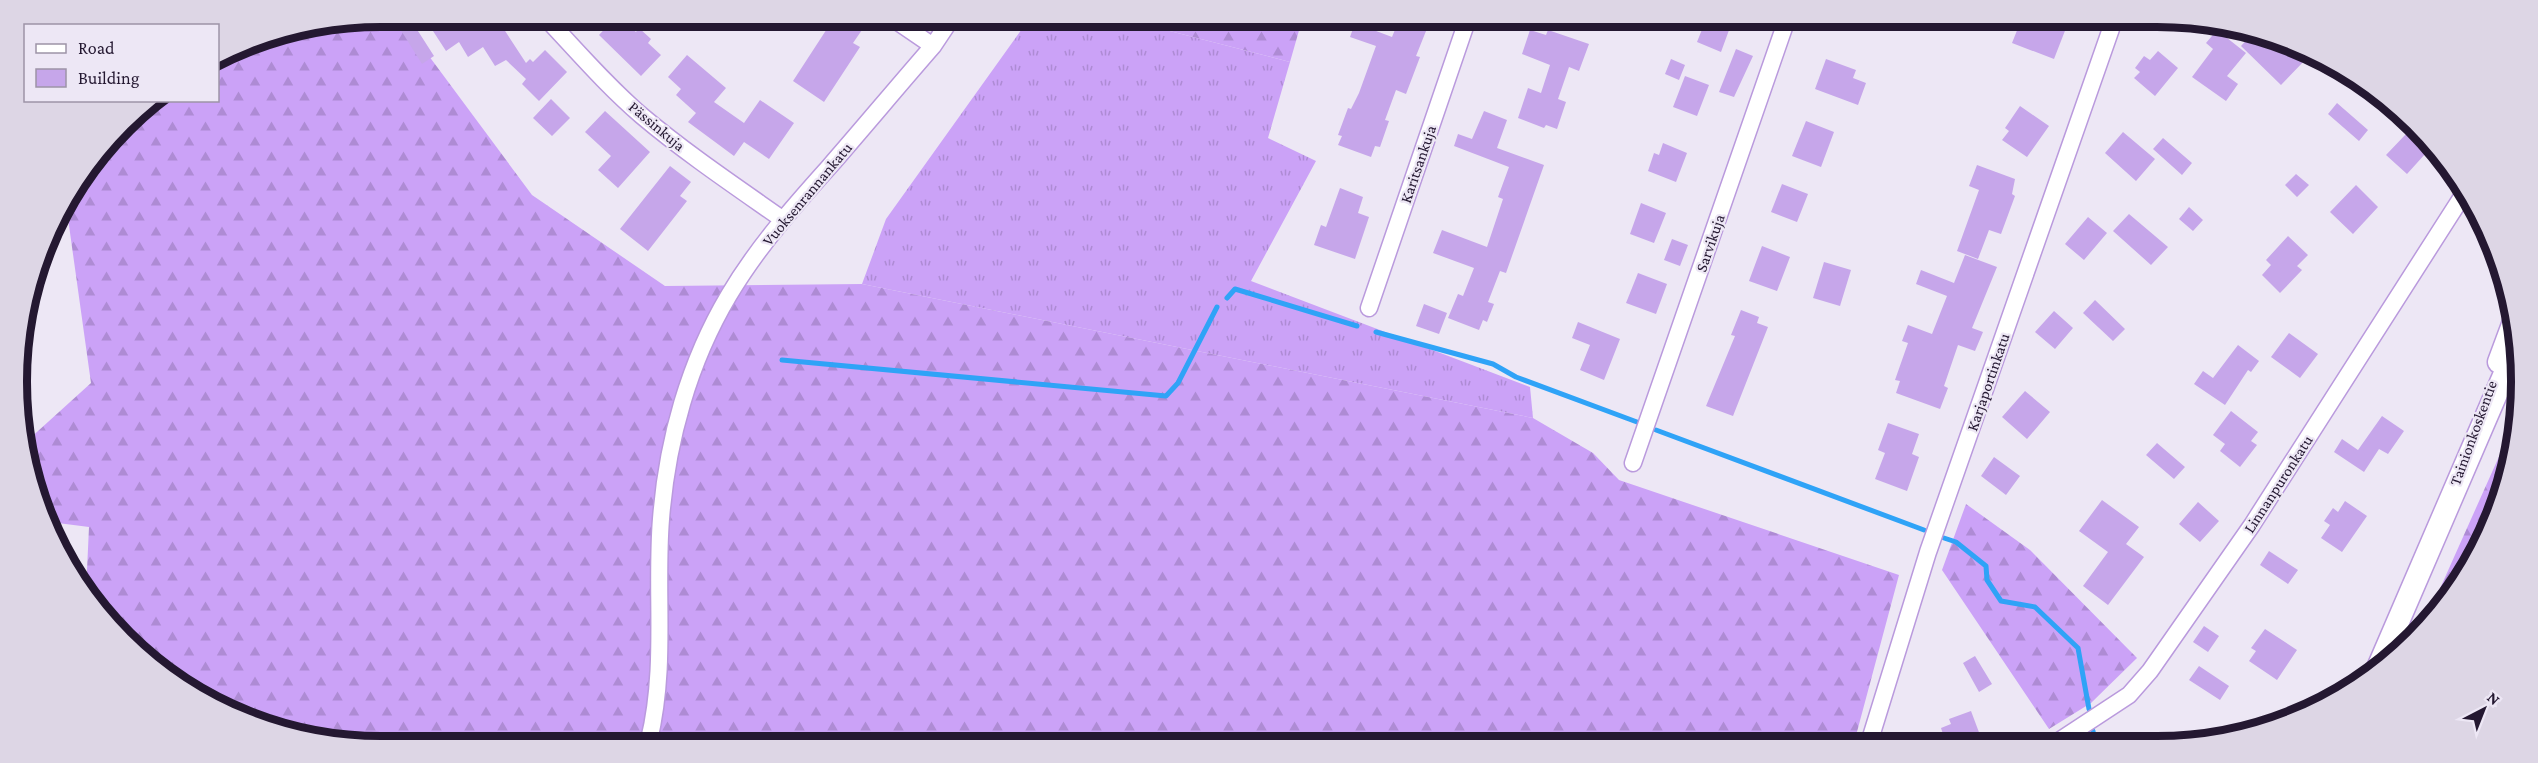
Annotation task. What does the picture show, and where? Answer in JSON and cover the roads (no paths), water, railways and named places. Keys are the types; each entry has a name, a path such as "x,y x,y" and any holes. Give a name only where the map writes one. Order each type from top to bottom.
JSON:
{"main road":[{"name":"Tainionkoskentie","path":"2444,513 2508,338"},
{"name":"Tainionkoskentie","path":"2385,652 2510,359"}],"street":[{"name":"Pässinkuja","path":"554,27 605,81 641,115 694,157 782,219"},
{"path":"905,27 933,46"},
{"name":"Vuoksenrannankatu","path":"650,736 655,716 661,651 661,519 676,421 697,360 729,295 782,219 933,46 946,27"},
{"name":"Karitsankuja","path":"1369,308 1465,27"},
{"name":"Sarvikuja","path":"1633,464 1784,27"},
{"name":"Karjaportinkatu","path":"1871,736 1928,552 2112,27"},
{"name":"Linnanpuronkatu","path":"2067,736 2129,695 2150,671 2252,525 2461,200"}],"waterway":[{"path":"1227,298 1235,289 1357,326"},
{"path":"782,360 1166,396 1178,383 1217,307"},
{"path":"1376,332 1493,364 1516,377 1637,422"},
{"path":"1656,430 1924,530"},
{"path":"1944,538 1956,542 1986,566 1987,580 2001,601 2035,607 2078,648 2089,709"},
{"path":"2093,731 2094,736"}]}
